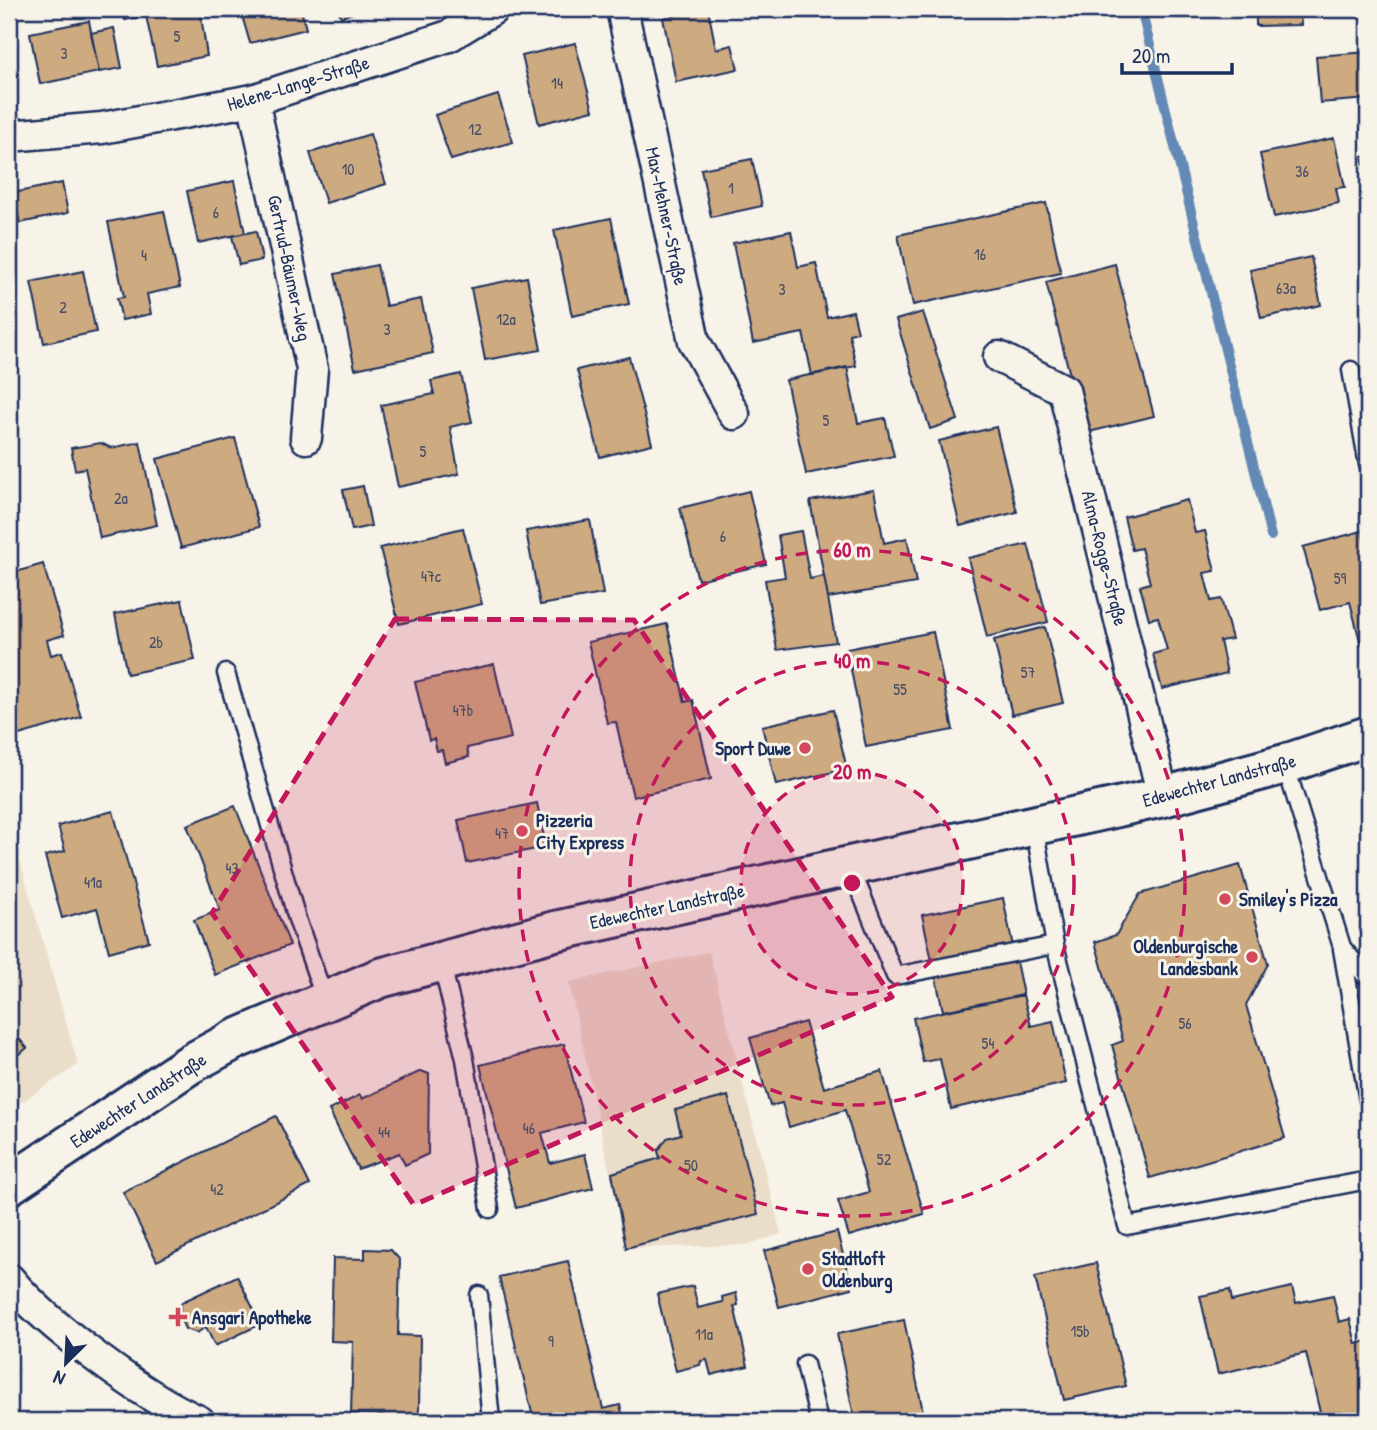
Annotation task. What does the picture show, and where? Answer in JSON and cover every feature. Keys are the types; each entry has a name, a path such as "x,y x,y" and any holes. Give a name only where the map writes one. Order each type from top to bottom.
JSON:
{"main road":[{"name":"Edewechter Landstraße","path":"9,1185 190,1064 233,1040 325,1000 440,960 1163,797 1284,764 1368,736"}],"street":[{"name":"Helene-Lange-Straße","path":"9,136 102,128 253,100 449,36 494,9"},
{"name":"Max-Mehner-Straße","path":"622,9 694,341 734,414"},
{"name":"Gertrud-Bäumer-Weg","path":"253,100 312,369 306,438"},
{"name":"Alma-Rogge-Straße","path":"999,357 1064,390 1163,797"},
{"path":"9,1279 67,1334 188,1419"}],"lane":[{"path":"1351,370 1368,465"},
{"path":"226,673 289,895 325,1000"},
{"path":"1284,764 1342,947 1368,1101"},
{"path":"1034,826 1055,945 1127,1226 1368,1180"},
{"path":"850,866 895,976 1055,945"},
{"path":"1342,947 1368,979"},
{"path":"440,960 464,1059 490,1209"},
{"path":"479,1295 491,1421"},
{"path":"805,1364 819,1421"}],"highlighted area":[{"path":"395,619 634,620 892,997 414,1205 212,913"}],"shaded area":[{"path":"9,822 78,1065 9,1110"},
{"path":"709,952 781,1234 745,1245 626,1248 569,982"}],"building":[{"path":"121,9 144,9 146,16 125,20"},
{"path":"176,9 200,9 207,56 157,66 146,16"},
{"path":"240,9 301,9 306,29 250,43"},
{"path":"338,9 364,9 341,17"},
{"path":"708,9 716,49 732,45 738,69 676,82 663,18"},
{"path":"1256,9 1300,9 1301,25 1256,26"},
{"path":"89,21 99,72 40,84 30,33"},
{"path":"114,28 122,68 99,72 91,33"},
{"path":"575,43 593,110 539,124 522,56"},
{"path":"1368,52 1368,99 1320,103 1316,56"},
{"path":"498,95 513,142 451,160 435,115"},
{"path":"370,134 386,184 326,203 310,153"},
{"path":"1334,138 1345,187 1336,188 1339,203 1274,217 1260,154"},
{"path":"1368,156 1368,186 1362,157"},
{"path":"752,159 762,206 711,217 701,169"},
{"path":"234,181 245,233 198,243 187,191"},
{"path":"62,183 68,213 20,223 13,193"},
{"path":"1046,203 1061,273 913,305 898,235"},
{"path":"164,211 180,287 147,294 151,314 122,320 117,298 124,297 108,222"},
{"path":"611,218 629,304 572,316 554,230"},
{"path":"256,231 262,260 239,265 232,236"},
{"path":"791,231 798,267 816,263 827,317 853,311 858,332 849,334 856,366 812,375 803,333 753,343 733,243"},
{"path":"1311,257 1321,305 1261,318 1250,270"},
{"path":"1115,264 1154,416 1085,433 1046,282"},
{"path":"377,265 386,306 421,299 433,353 355,369 335,274"},
{"path":"83,271 96,332 44,343 31,282"},
{"path":"527,277 541,350 485,360 471,288"},
{"path":"923,312 958,420 930,429 896,320"},
{"path":"629,357 652,444 600,457 577,370"},
{"path":"847,367 858,423 885,418 894,456 806,474 786,380"},
{"path":"461,374 472,422 450,427 459,474 398,487 381,405 434,394 431,381"},
{"path":"996,427 1017,512 960,526 939,441"},
{"path":"235,438 259,527 181,548 157,459"},
{"path":"140,442 157,525 100,538 85,468 75,470 71,448 101,443 111,448"},
{"path":"363,486 371,526 352,530 343,490"},
{"path":"874,490 884,543 907,538 916,583 828,598 810,501"},
{"path":"749,491 766,564 698,580 680,508"},
{"path":"1187,500 1195,533 1205,531 1215,571 1204,573 1211,601 1221,599 1232,639 1220,641 1227,673 1162,689 1153,654 1167,650 1158,617 1149,619 1140,586 1150,583 1141,548 1132,550 1124,517"},
{"path":"9,504 17,535 9,538"},
{"path":"590,520 603,594 540,605 526,531"},
{"path":"463,528 482,604 399,624 380,548"},
{"path":"801,531 810,579 824,576 836,642 777,650 765,580 785,577 778,535"},
{"path":"1362,531 1368,555 1368,643 1361,645 1350,602 1320,610 1303,547"},
{"path":"1028,544 1048,622 987,637 968,558"},
{"path":"43,564 64,635 47,640 51,655 62,652 81,717 9,738 9,574"},
{"path":"182,600 195,660 127,674 115,614"},
{"path":"667,624 685,702 693,700 711,779 633,797 616,722 607,723 588,642"},
{"path":"1045,627 1063,703 1012,715 994,640"},
{"path":"933,632 953,730 866,747 847,649"},
{"path":"494,664 511,738 467,748 469,757 445,763 442,750 437,751 434,739 429,740 415,682"},
{"name":"Sport Duwe","path":"833,710 847,769 776,785 762,726"},
{"path":"537,803 546,847 467,863 458,820"},
{"path":"235,806 290,945 215,975 194,920 220,910 187,825"},
{"path":"113,811 149,941 109,952 97,908 62,918 45,856 65,851 58,826"},
{"path":"1240,865 1268,964 1246,1005 1285,1138 1150,1178 1112,1045 1123,1041 1095,942 1116,935 1140,894"},
{"path":"1003,898 1023,995 943,1011 922,915"},
{"path":"1023,995 1031,1026 1053,1021 1066,1083 951,1109 940,1059 923,1062 913,1018"},
{"path":"805,1022 824,1088 882,1071 924,1214 849,1236 838,1201 869,1192 845,1110 789,1127 782,1103 770,1106 750,1038"},
{"path":"9,1027 27,1048 9,1063"},
{"path":"564,1044 584,1122 542,1133 550,1163 585,1154 593,1188 516,1208 480,1065"},
{"path":"421,1071 429,1074 428,1154 405,1165 399,1153 358,1169 329,1110 360,1095 362,1099"},
{"path":"728,1096 758,1214 626,1248 612,1173 660,1158 658,1151 667,1138 681,1134 675,1110"},
{"path":"276,1116 310,1185 157,1261 123,1192"},
{"name":"Stadtloft Oldenburg","path":"837,1232 852,1288 779,1307 764,1251"},
{"path":"365,1249 391,1250 400,1260 398,1335 420,1336 419,1411 412,1420 383,1420 383,1415 351,1414 353,1342 331,1341 333,1258 365,1259"},
{"path":"568,1261 603,1409 620,1405 624,1421 534,1421 499,1277"},
{"path":"1096,1263 1126,1386 1064,1400 1035,1277"},
{"path":"237,1276 261,1324 215,1346 206,1327 197,1333 185,1329 178,1314 182,1302"},
{"path":"693,1286 698,1308 723,1302 722,1297 736,1293 738,1305 734,1306 748,1366 711,1375 707,1360 701,1361 700,1365 676,1371 657,1294"},
{"path":"1292,1287 1296,1303 1333,1295 1339,1322 1350,1319 1356,1344 1367,1341 1368,1421 1322,1421 1306,1353 1218,1374 1200,1296 1230,1290 1232,1301"},
{"path":"904,1320 925,1421 855,1421 837,1334"}],"waterway":[{"path":"1141,9 1271,536"}],"place":[{"name":"Sport Duwe","path":"805,748"},
{"name":"Pizzeria City Express","path":"522,831"},
{"name":"Smiley's Pizza","path":"1225,899"},
{"name":"Oldenburgische Landesbank","path":"1252,957"},
{"name":"Stadtloft Oldenburg","path":"808,1269"},
{"name":"Ansgari Apotheke","path":"178,1317"}]}
